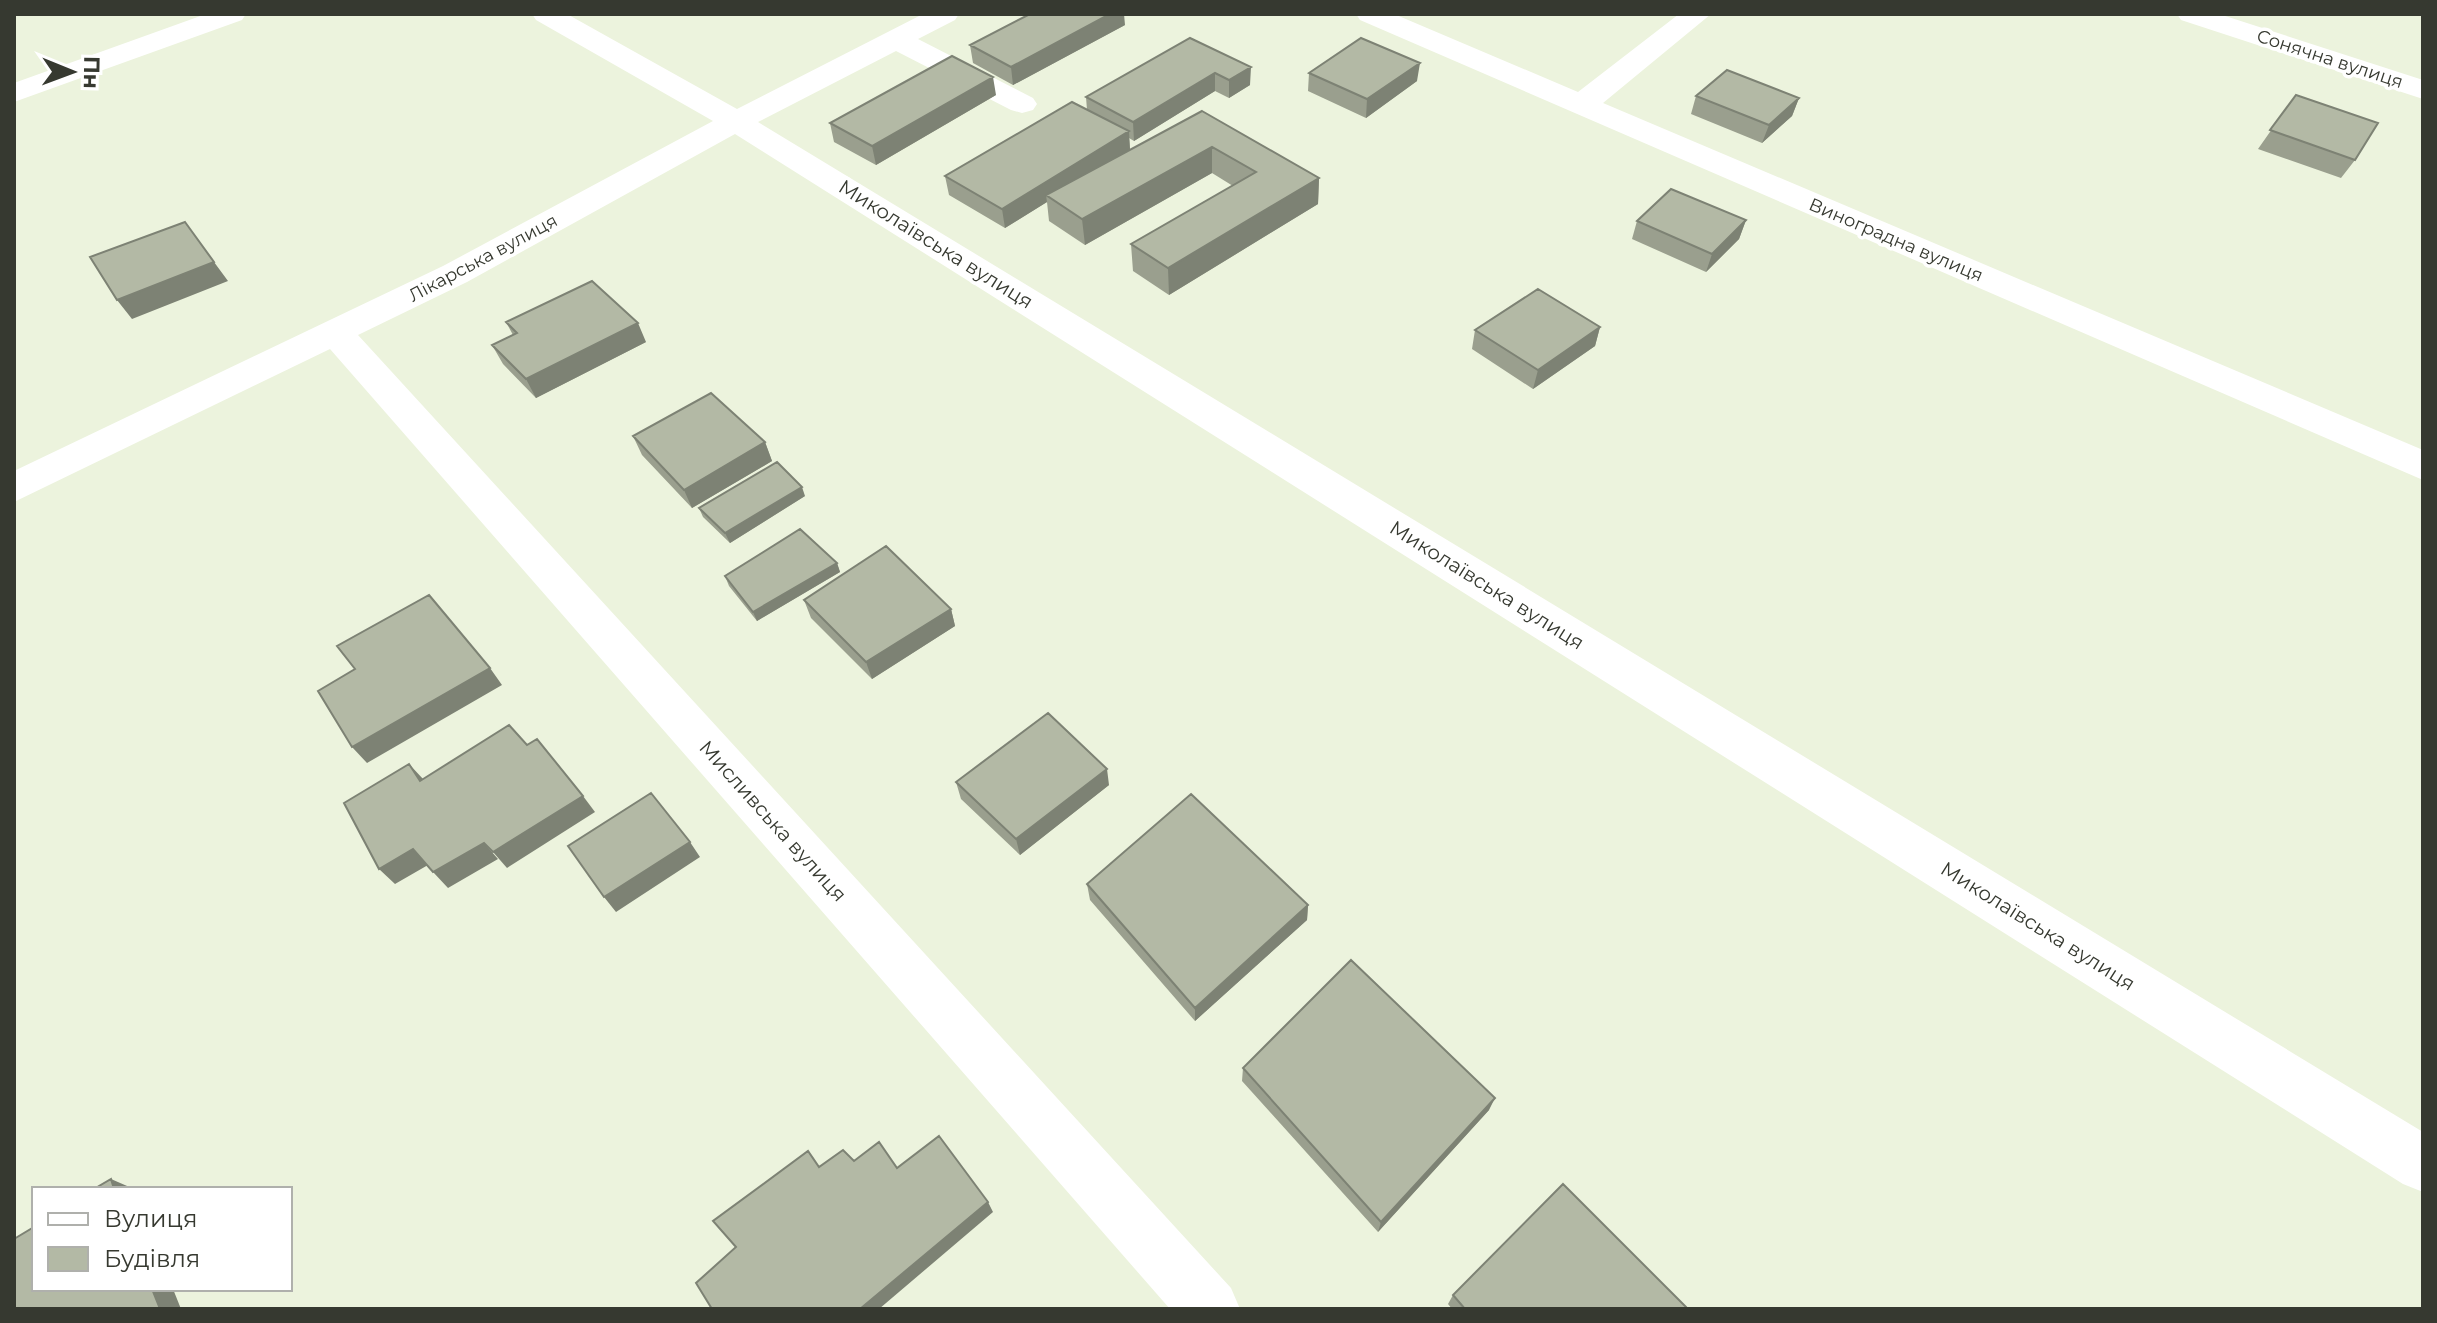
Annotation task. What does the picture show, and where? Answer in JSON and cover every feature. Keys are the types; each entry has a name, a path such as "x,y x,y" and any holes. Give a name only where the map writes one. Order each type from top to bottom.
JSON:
{"street":[{"path":"14,93 232,14"},
{"name":"Миколаївська вулиця","path":"546,14 736,121 2423,1164"},
{"name":"Лікарська вулиця","path":"14,488 455,274 736,121 945,14"},
{"name":"Виноградна вулиця","path":"1370,14 2423,466"},
{"path":"1581,105 1697,14"},
{"name":"Сонячна вулиця","path":"2191,14 2423,90"},
{"path":"895,39 1022,104"},
{"name":"Мисливська вулиця","path":"336,333 1210,1309"}],"building":[{"path":"1030,14 1110,14 1011,67 970,45"},
{"path":"1190,38 1251,67 1229,80 1215,73 1133,122 1086,97"},
{"path":"1361,38 1420,63 1367,99 1309,73"},
{"path":"952,56 993,77 872,146 830,123"},
{"path":"1727,70 1799,98 1769,125 1696,96"},
{"path":"2296,95 2378,123 2355,160 2270,130"},
{"path":"1072,102 1129,131 1002,209 945,176"},
{"path":"1202,111 1319,178 1168,268 1131,244 1256,172 1212,147 1082,219 1046,195"},
{"path":"1671,189 1746,220 1712,254 1637,221"},
{"path":"185,222 214,262 117,300 90,257"},
{"path":"592,281 638,323 526,379 492,345 517,333 506,322"},
{"path":"1538,289 1600,327 1538,370 1475,330"},
{"path":"711,393 765,442 684,490 633,436"},
{"path":"777,462 802,487 725,533 699,508"},
{"path":"800,529 837,563 753,612 725,576"},
{"path":"886,546 951,609 866,662 804,600"},
{"path":"429,595 490,668 352,747 318,691 355,669 337,646"},
{"path":"1048,713 1107,769 1016,839 956,782"},
{"path":"509,725 527,745 537,739 583,796 493,852 484,843 433,872 413,849 379,869 344,803 409,764 420,781"},
{"path":"651,793 690,842 604,897 568,846"},
{"path":"1191,794 1308,905 1195,1008 1087,884"},
{"path":"1351,960 1495,1098 1381,1222 1243,1068"},
{"path":"939,1136 988,1202 860,1309 712,1309 696,1283 736,1247 713,1221 808,1151 819,1167 843,1150 854,1161 879,1142 897,1168"},
{"path":"111,1179 113,1187 97,1187"},
{"path":"1563,1184 1685,1309 1465,1309 1453,1295"},
{"path":"32,1228 32,1291 153,1291 160,1309 14,1309 14,1239"}]}
